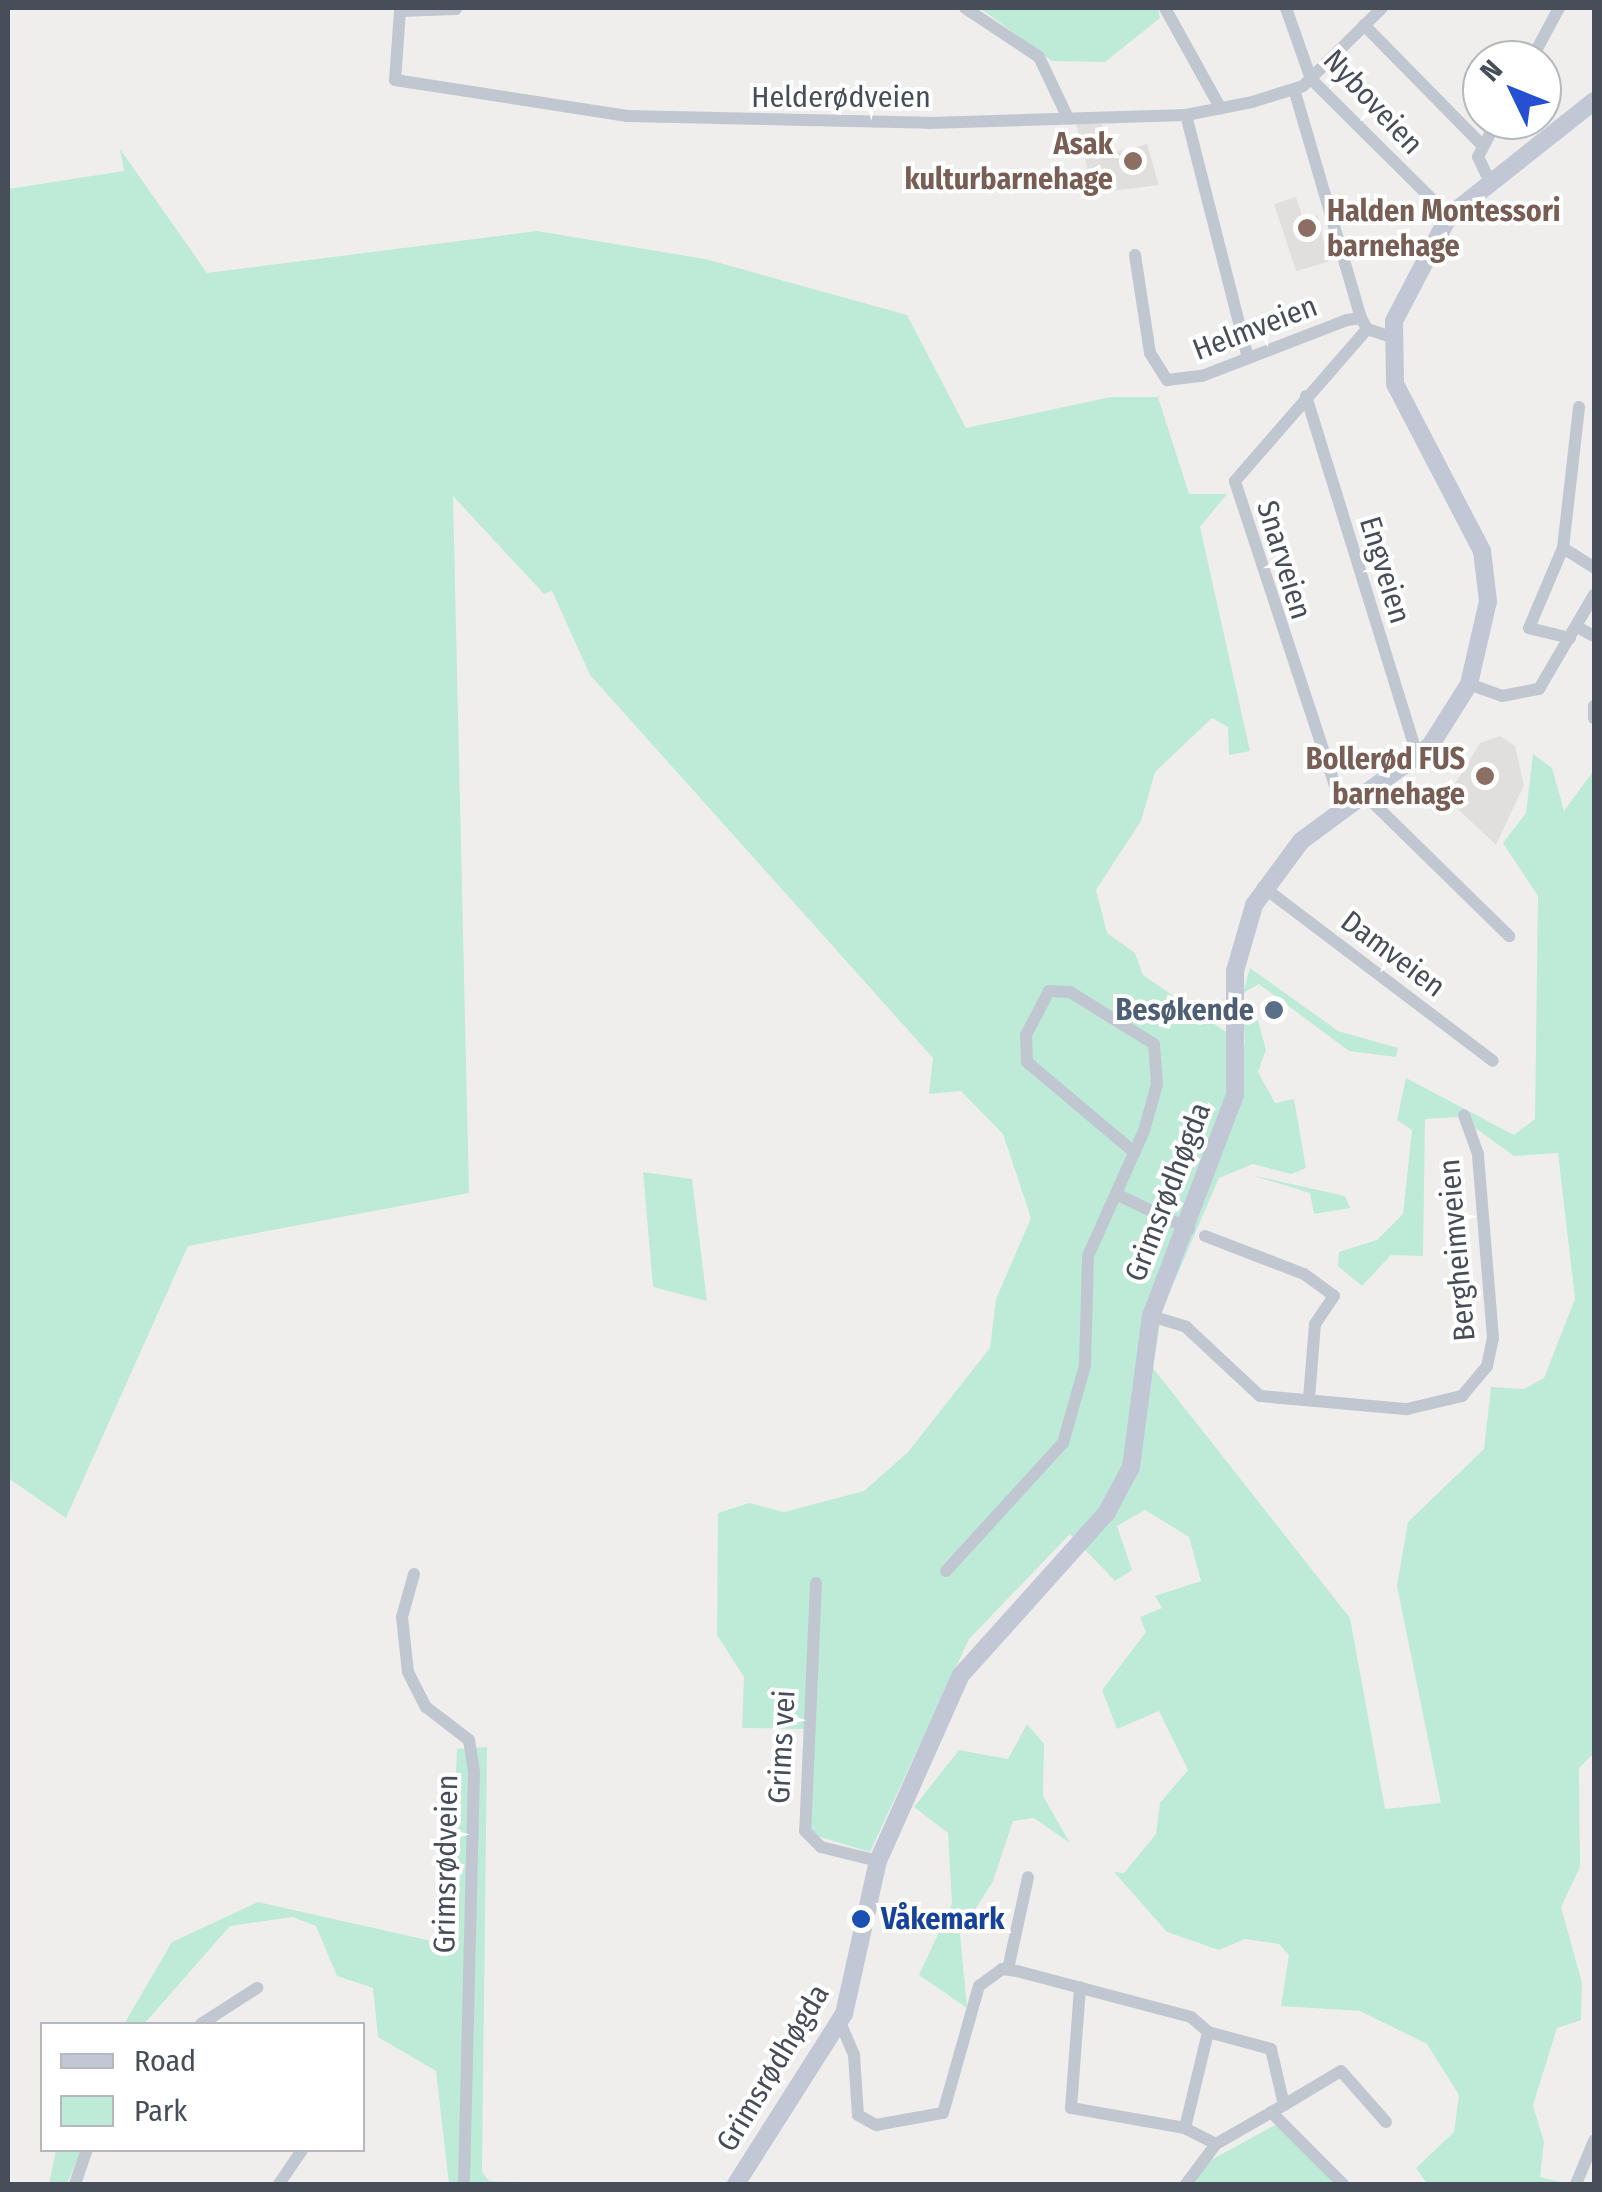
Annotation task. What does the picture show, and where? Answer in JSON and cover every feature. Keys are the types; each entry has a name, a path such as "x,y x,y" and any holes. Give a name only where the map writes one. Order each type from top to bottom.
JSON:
{"main road":[{"path":"1391,337 1449,216 1488,178 1594,102"},
{"name":"Grimsrødhøgda","path":"736,2184 762,2131 840,2022 878,1862 970,1660 1118,1497 1140,1432 1151,1316 1197,1232 1235,1095 1235,970 1263,887 1300,841 1418,758 1469,684 1488,601 1480,540 1400,394 1391,337"}],"street":[{"path":"965,8 1039,57 1068,118"},
{"path":"1166,8 1221,108"},
{"name":"Nyboveien","path":"1286,8 1312,79 1449,216"},
{"name":"Helderødveien","path":"456,9 400,12 395,80 664,118 1068,118 1186,115 1294,89 1312,79 1382,8"},
{"path":"1542,40 1559,8"},
{"path":"1364,26 1482,145 1488,178"},
{"path":"1294,89 1364,324 1391,337"},
{"path":"1186,115 1248,358"},
{"path":"1482,145 1485,140"},
{"name":"Helmveien","path":"1134,254 1160,375 1192,379 1364,324"},
{"name":"Snarveien","path":"1343,810 1235,486 1364,324"},
{"name":"Engveien","path":"1306,396 1418,758"},
{"path":"1579,407 1562,548 1529,628 1594,636"},
{"path":"1562,548 1594,567"},
{"path":"1469,684 1529,695 1574,632 1594,595"},
{"path":"1594,706 1594,718"},
{"path":"1365,796 1509,936"},
{"name":"Damveien","path":"1263,887 1493,1061"},
{"path":"946,1571 1063,1442 1085,1365 1086,1261 1134,1152 1158,1050 1070,992 1049,990 1026,1035 1027,1062 1134,1152"},
{"name":"Bergheimveien","path":"1151,1316 1196,1334 1252,1393 1425,1409 1462,1396 1482,1375 1493,1327 1478,1154 1464,1114"},
{"path":"1116,1194 1197,1232 1304,1274 1334,1296 1315,1324 1308,1400"},
{"name":"Grimsrødveien","path":"414,1574 402,1625 408,1672 426,1708 469,1740 474,1773 464,2184"},
{"name":"Grims vei","path":"816,1583 804,1832 821,1847 878,1862"},
{"path":"1008,1969 1028,1877"},
{"path":"840,2022 862,2119 934,2120 950,2105 979,1986 1008,1969 1191,2016 1208,2032 1275,2052 1284,2105"},
{"path":"204,2022 257,1988"},
{"path":"1080,1988 1068,2106 1186,2128 1216,2144"},
{"path":"1186,2128 1208,2032"},
{"path":"1186,2184 1216,2144 1341,2071 1386,2122"},
{"path":"1271,2112 1343,2184"},
{"path":"1576,2184 1594,2142"},
{"path":"74,2184 86,2152"},
{"path":"278,2184 301,2152"}],"shaded area":[{"path":"1076,124 1102,124 1110,153 1147,144 1159,185 1094,193"},
{"path":"1296,197 1302,215 1318,216 1328,262 1296,271 1274,204"},
{"path":"1500,736 1515,746 1524,785 1496,845 1446,798 1480,743"}],"green space":[{"path":"980,8 1158,8 1160,18 1105,62 1052,61"},
{"path":"120,149 207,273 537,231 705,259 907,315 966,428 1111,397 1158,397 1189,494 1227,494 1200,527 1250,751 1229,755 1228,727 1212,718 1155,772 1141,821 1096,890 1107,933 1135,953 1143,975 1245,1045 1243,1009 1255,1009 1266,1050 1258,1072 1275,1103 1294,1099 1306,1168 1291,1174 1253,1164 1219,1178 1162,1310 1153,1368 1350,1618 1385,1809 1441,1803 1397,1586 1408,1522 1484,1449 1491,1387 1524,1389 1544,1378 1575,1299 1558,1153 1514,1156 1460,1117 1425,1119 1423,1256 1391,1255 1362,1286 1338,1266 1339,1252 1377,1240 1403,1214 1412,1130 1397,1120 1406,1078 1514,1135 1535,1119 1538,896 1503,843 1526,813 1533,754 1552,768 1564,811 1594,770 1594,1753 1579,1768 1580,1867 1561,1907 1582,1983 1581,2020 1557,2028 1533,2105 1544,2142 1540,2177 1569,2184 1427,2184 1416,2168 1454,2132 1459,2095 1427,2044 1360,2011 1281,2006 1289,1955 1279,1944 1245,1939 1219,1950 1167,1932 1114,1872 1124,1873 1156,1834 1160,1803 1188,1770 1159,1711 1117,1729 1102,1690 1146,1632 1140,1617 1162,1608 1155,1596 1201,1581 1189,1537 1145,1510 1117,1526 1132,1570 1115,1581 1070,1534 969,1639 870,1852 800,1831 807,1729 742,1728 744,1677 717,1635 718,1513 749,1503 784,1512 864,1491 908,1452 990,1348 996,1299 1031,1218 1003,1134 961,1091 929,1094 933,1058 590,675 552,591 544,594 453,496 469,1193 188,1246 66,1518 8,1478 8,189 124,171"},
{"path":"1250,968 1338,1031 1398,1048 1396,1057 1349,1051 1259,984 1243,993"},
{"path":"643,1172 692,1179 707,1301 653,1287"},
{"path":"1251,1175 1345,1196 1350,1208 1314,1214 1310,1193"},
{"path":"1027,1724 1044,1744 1043,1796 1070,1843 1034,1818 1013,1821 993,1881 960,1934 967,2008 919,1975 952,1904 948,1833 914,1807 959,1750 1008,1759"},
{"path":"487,1747 482,2172 489,2181 589,2184 449,2184 436,2071 378,2037 373,1988 337,1976 316,1926 293,1917 230,1926 146,2022 125,2022 172,1942 258,1902 436,1942 450,1906 457,1749"},
{"path":"1277,2124 1335,2184 1193,2184 1209,2161"},
{"path":"56,2152 80,2152 67,2184 49,2184"}],"place":[{"name":"Asak kulturbarnehage","path":"1133,161"},
{"name":"Halden Montessori barnehage","path":"1307,228"},
{"name":"Bollerød FUS barnehage","path":"1485,776"},
{"name":"Besøkende","path":"1274,1010"},
{"name":"Våkemark","path":"861,1919"}]}
